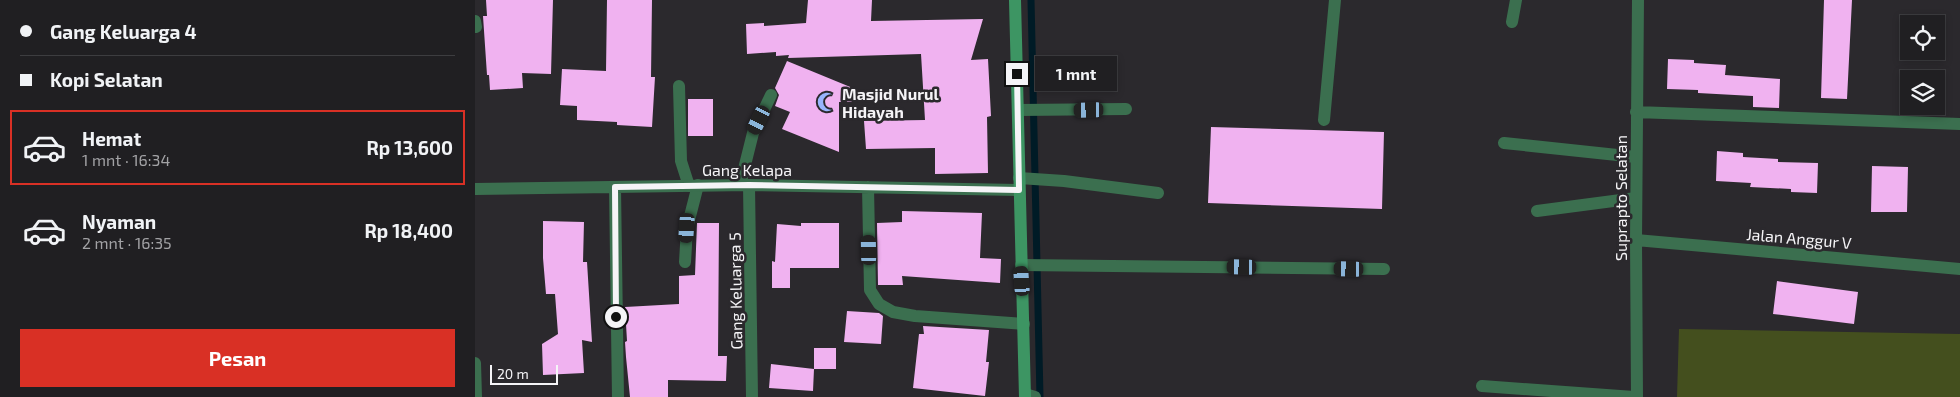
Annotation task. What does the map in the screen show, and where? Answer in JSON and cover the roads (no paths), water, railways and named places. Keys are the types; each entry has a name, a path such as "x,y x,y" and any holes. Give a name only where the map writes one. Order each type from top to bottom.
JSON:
{"street":[{"path":"1015,0 1019,184 1027,265 1024,324 1028,396"},
{"path":"1324,120 1335,0"},
{"path":"1512,22 1516,0"},
{"name":"Suprapto Selatan","path":"1635,397 1638,0"},
{"path":"679,86 681,161 693,186 687,228 685,262"},
{"name":"Gang Keluarga 5","path":"752,397 744,185 753,133 771,95"},
{"path":"1017,110 1126,109"},
{"path":"1636,112 1960,124"},
{"path":"1504,143 1636,157"},
{"name":"Gang Kelapa","path":"475,188 744,185 868,187 1019,184 1064,181 1158,194"},
{"path":"615,187 618,397"},
{"path":"868,187 870,290 879,304 893,312 915,316 1024,324"},
{"path":"1537,211 1636,198"},
{"name":"Jalan Anggur V","path":"1636,240 1960,269"},
{"path":"1027,265 1384,269"},
{"path":"475,363 476,397"},
{"path":"1482,386 1635,397"}],"waterway":[{"path":"1031,0 1040,397"}],"place":[{"name":"Masjid Nurul Hidayah","path":"827,102"}]}
